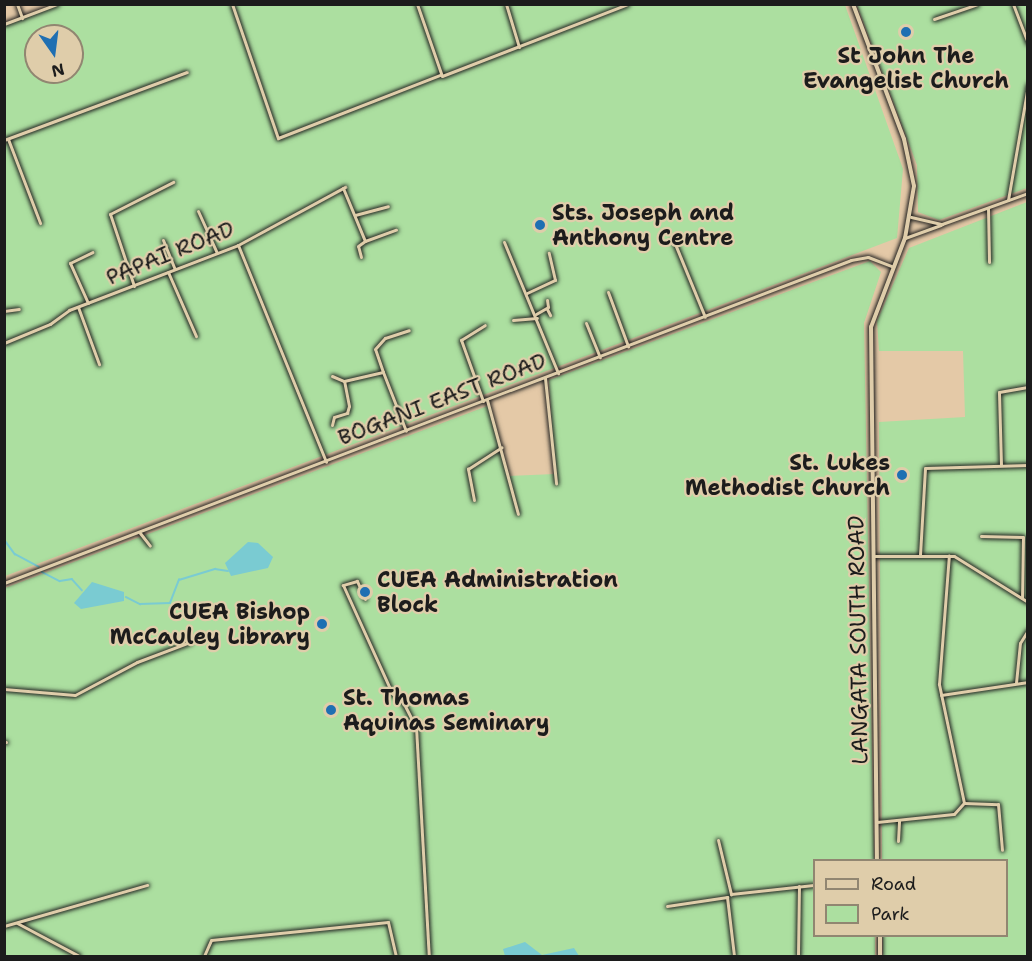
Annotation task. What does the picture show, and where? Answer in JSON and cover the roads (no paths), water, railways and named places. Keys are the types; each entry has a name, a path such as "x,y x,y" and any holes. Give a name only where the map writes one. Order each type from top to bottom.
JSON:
{"street":[{"path":"17,4 21,18"},
{"path":"4,24 57,4"},
{"path":"232,4 278,138 440,75 462,70 627,4"},
{"path":"417,4 440,75"},
{"path":"506,4 519,47"},
{"name":"LANGATA SOUTH ROAD","path":"853,4 908,150 914,186 911,217 905,238 892,266 871,327 877,859"},
{"path":"934,20 978,4"},
{"path":"1013,4 1028,43"},
{"path":"40,223 6,140 187,72"},
{"path":"1008,200 1028,85"},
{"path":"134,286 110,214 173,183"},
{"name":"PAPAI ROAD","path":"4,343 78,306 238,245 344,188 355,216"},
{"path":"905,238 1028,193"},
{"path":"365,241 355,216 388,206"},
{"path":"988,208 989,262"},
{"path":"198,211 217,253"},
{"path":"911,217 942,224"},
{"path":"361,257 358,246 365,241 396,230"},
{"path":"673,239 705,317"},
{"path":"163,240 175,269"},
{"path":"504,242 537,316 558,373"},
{"path":"238,245 326,462"},
{"path":"88,303 70,263 93,252"},
{"path":"527,293 555,280 549,253"},
{"name":"BOGANI EAST ROAD","path":"4,583 857,258 872,258 892,266"},
{"path":"168,272 196,336"},
{"path":"608,292 628,346"},
{"path":"547,300 550,315"},
{"path":"78,306 99,364"},
{"path":"4,311 19,309"},
{"path":"513,320 537,316 547,309"},
{"path":"586,323 600,357"},
{"path":"485,325 461,340 502,447 518,514"},
{"path":"406,431 375,349 386,338 409,330"},
{"path":"332,376 344,381 383,372"},
{"path":"545,378 556,483"},
{"path":"332,425 334,417 347,413 349,406 344,381"},
{"path":"1001,465 999,392 1028,387"},
{"path":"474,500 468,469 502,447"},
{"path":"921,555 923,469 1028,465"},
{"path":"140,533 150,546"},
{"path":"981,536 1023,537 1022,598"},
{"path":"875,556 949,555 1028,602"},
{"path":"949,555 941,695 964,803"},
{"path":"365,599 357,581 343,585 392,693 403,702 416,727 429,957"},
{"path":"1016,683 1020,643 1028,630"},
{"path":"4,689 75,695 137,662 190,642"},
{"path":"941,695 1028,682"},
{"path":"877,822 954,814 964,803 998,804 1002,850"},
{"path":"898,841 899,820"},
{"path":"718,840 731,894 813,885"},
{"path":"4,926 147,885"},
{"path":"798,957 799,886"},
{"path":"667,906 727,897 734,957"},
{"path":"204,957 211,940 388,922 396,957"},
{"path":"17,923 79,957"},
{"path":"880,937 880,957"}],"water":[{"path":"248,542 258,543 273,557 268,568 231,576 225,563"},
{"path":"92,582 124,592 124,601 81,609 74,603"},
{"path":"525,942 542,955 574,948 579,956 505,956 503,949"}],"waterway":[{"path":"4,539 15,554 39,567"},
{"path":"126,597 140,604 170,603 179,580 215,569 228,571"},
{"path":"42,572 60,581 72,579 82,590"}],"place":[{"name":"St John The Evangelist Church","path":"906,32"},
{"name":"Sts. Joseph and Anthony Centre","path":"540,225"},
{"name":"St. Lukes Methodist Church","path":"902,475"},
{"name":"CUEA Administration Block","path":"365,592"},
{"name":"CUEA Bishop McCauley Library","path":"322,624"},
{"name":"St. Thomas Aquinas Seminary","path":"331,710"}]}
